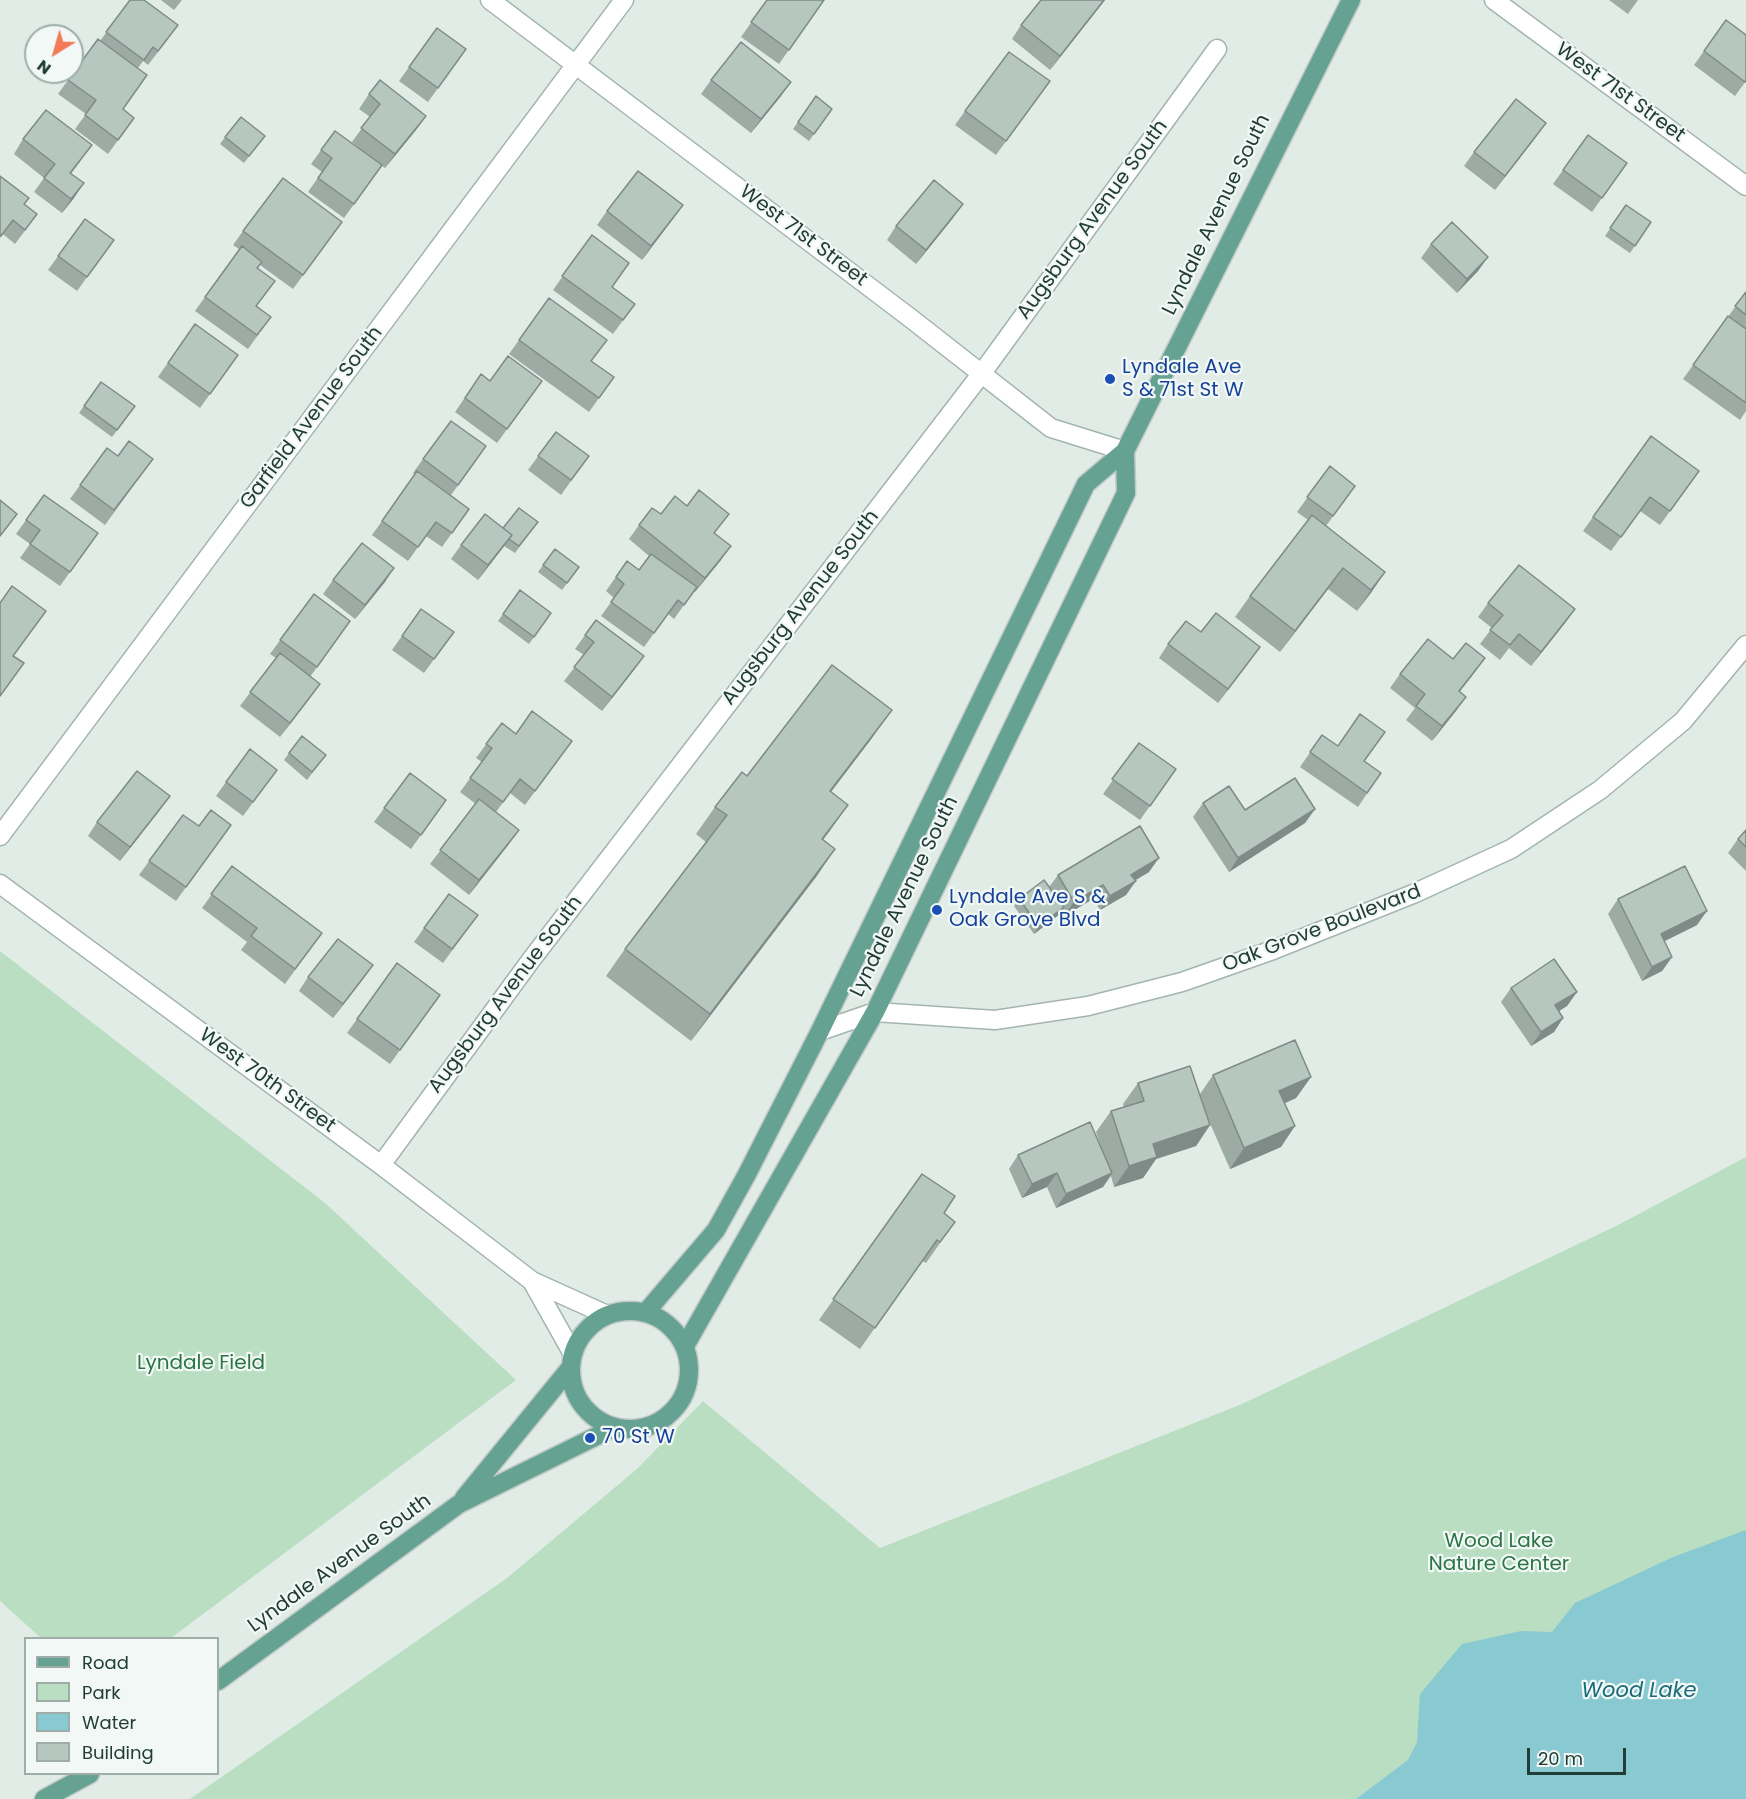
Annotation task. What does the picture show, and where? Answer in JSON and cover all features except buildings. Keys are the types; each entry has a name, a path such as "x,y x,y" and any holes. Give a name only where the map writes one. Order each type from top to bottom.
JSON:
{"main road":[{"name":"Lyndale Avenue South","path":"646,1312 716,1230 820,1031 1086,484 1125,451 1351,0"},
{"name":"Lyndale Avenue South","path":"219,1680 459,1504 615,1427 633,1429 652,1425 669,1416 681,1401 688,1384 690,1365 685,1346 875,1012 1126,493 1125,451"},
{"path":"607,1315 626,1310 646,1312 663,1319 676,1331 685,1346"},
{"name":"Lyndale Avenue South","path":"459,1504 572,1360 590,1326 607,1315"},
{"path":"572,1360 573,1387 582,1404 597,1419 615,1427"},
{"path":"44,1799 88,1775"},
{"path":"66,1799 88,1775"}],"street":[{"name":"West 71st Street","path":"490,0 576,63 1051,428 1125,451"},
{"name":"Garfield Avenue South","path":"0,836 624,0"},
{"name":"West 71st Street","path":"1494,0 1746,186"},
{"name":"Augsburg Avenue South","path":"381,1165 531,960 982,373 1217,49"},
{"name":"Oak Grove Boulevard","path":"820,1031 875,1012 995,1020 1088,1006 1182,982 1273,950 1413,894 1510,849 1600,790 1683,721 1746,645"},
{"name":"West 70th Street","path":"0,884 381,1165 532,1281 607,1315"},
{"name":"West 70th Street","path":"532,1281 572,1360"}],"green space":[{"name":"Lyndale Field","path":"0,951 325,1203 516,1380 172,1637 40,1637 0,1601"},
{"name":"Wood Lake Nature Center","path":"1746,1157 1746,1799 190,1799 507,1578 637,1469 703,1401 880,1548 1242,1404 1618,1225"}],"water":[{"name":"Wood Lake","path":"1746,1530 1746,1799 1356,1799 1408,1760 1417,1742 1420,1694 1462,1644 1521,1631 1552,1632 1575,1603 1673,1557"}],"place":[{"name":"Lyndale Ave S & 71st St W","path":"1110,379"},
{"name":"Lyndale Ave S & Oak Grove Blvd","path":"937,910"},
{"name":"70 St W","path":"590,1438"}]}
